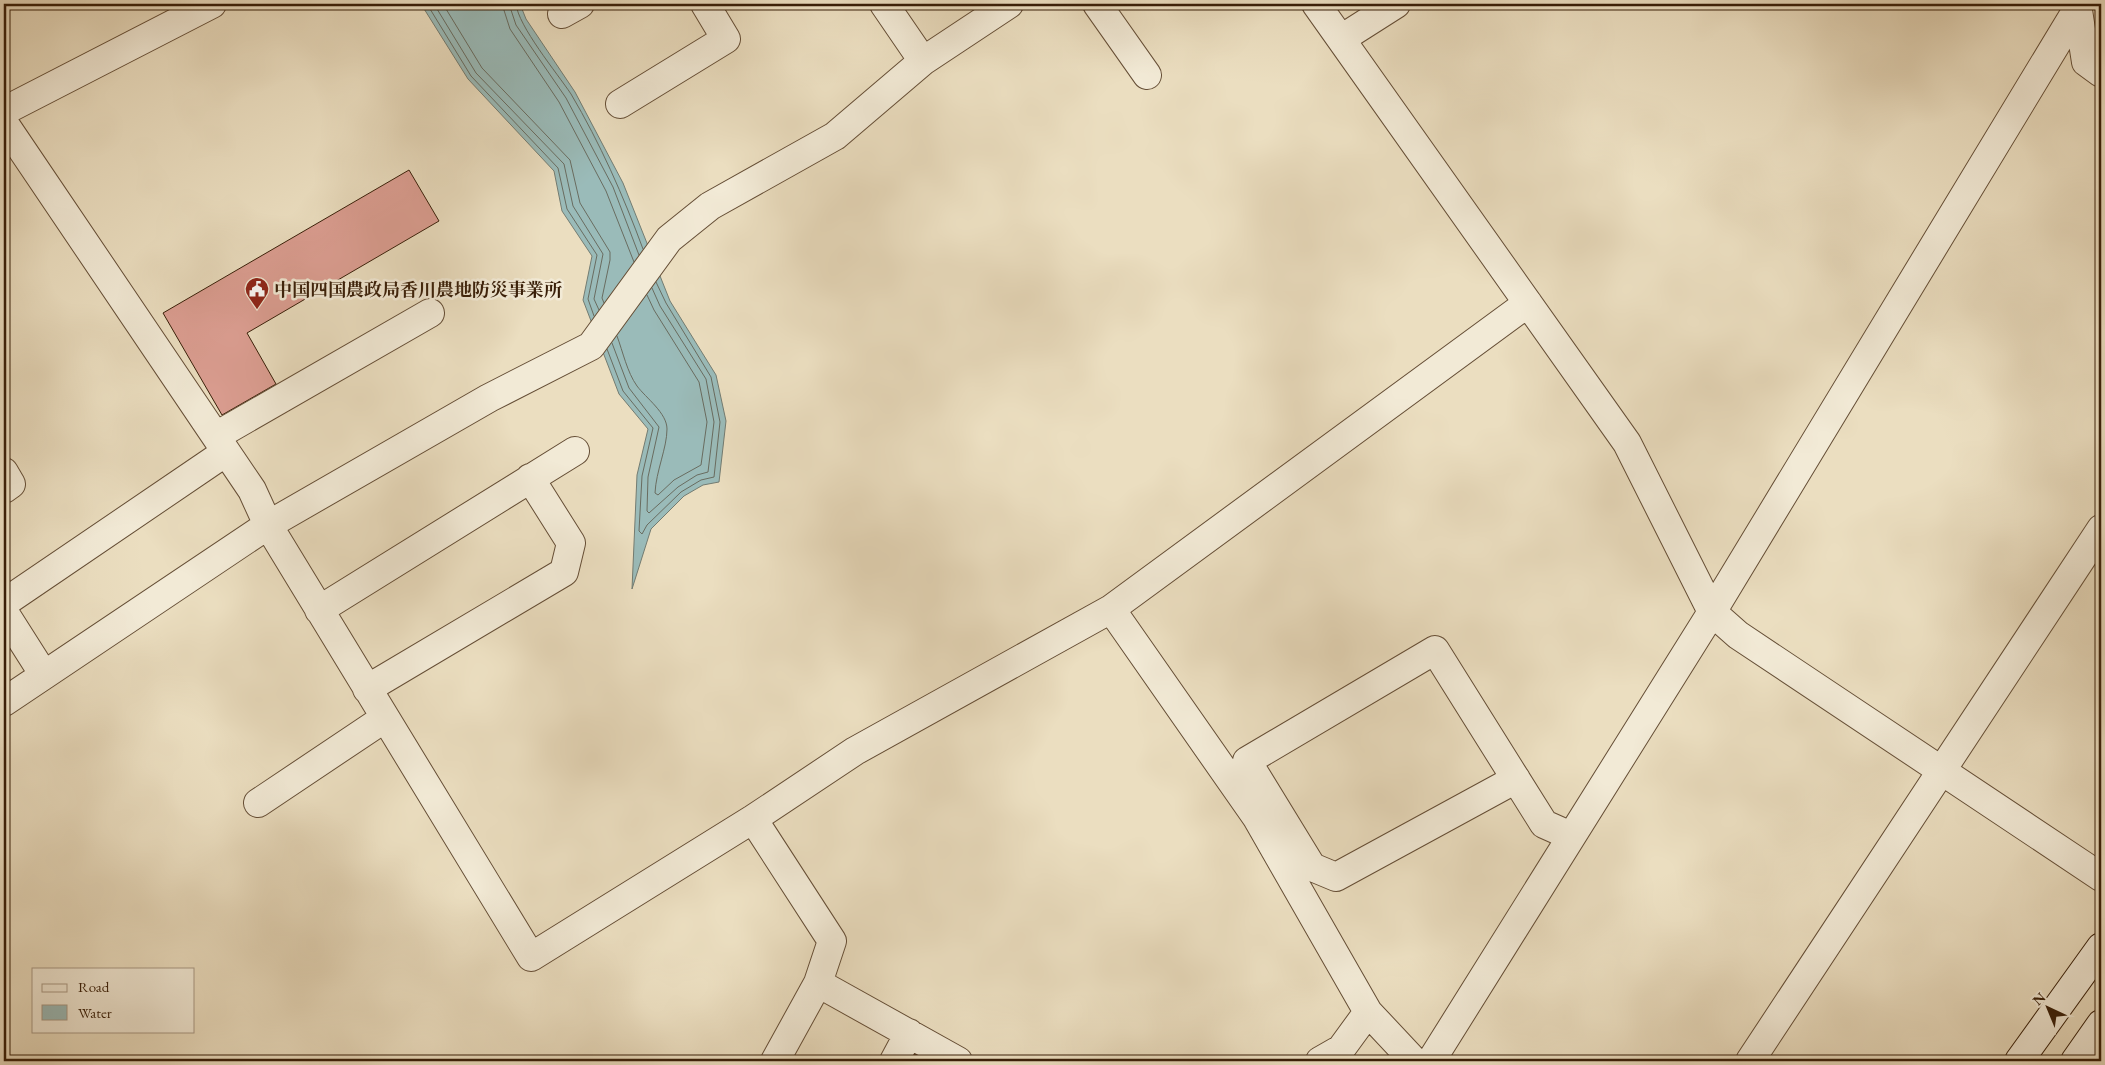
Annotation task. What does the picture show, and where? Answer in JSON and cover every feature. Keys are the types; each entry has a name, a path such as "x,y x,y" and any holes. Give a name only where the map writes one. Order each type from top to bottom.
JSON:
{"street":[{"path":"4,111 212,4"},
{"path":"620,104 726,39 705,4"},
{"path":"884,4 923,61"},
{"path":"4,702 268,526 489,398 591,346 669,239 710,206 835,136 923,61 1009,4"},
{"path":"1097,4 1147,75"},
{"path":"1316,4 1627,443 1712,612 1738,636 2101,877"},
{"path":"1341,39 1396,4"},
{"path":"2077,6 2086,62 2101,73"},
{"path":"1431,1061 1712,612 2077,6"},
{"path":"4,123 252,490 268,526 531,957 753,819 855,751 1112,609 1528,303"},
{"path":"4,603 221,444 430,313"},
{"path":"319,610 575,451"},
{"path":"4,472 11,484 4,488"},
{"path":"367,689 564,572 571,543 530,478"},
{"path":"1750,1061 2101,529"},
{"path":"1112,609 1257,818 1368,1012 1414,1061"},
{"path":"4,612 44,675"},
{"path":"1516,780 1336,877 1312,867 1247,761 1435,650 1544,824 1571,836"},
{"path":"258,803 385,718"},
{"path":"753,819 832,941 818,983 775,1061"},
{"path":"2019,1061 2101,947"},
{"path":"818,983 958,1061"},
{"path":"1320,1061 1341,1049 1368,1012"},
{"path":"2075,1061 2101,1024"},
{"path":"894,1061 909,1034"}],"water":[{"path":"421,4 520,4 526,19 575,92 623,183 670,301 716,375 726,421 719,482 703,485 684,496 651,529 632,589 637,475 648,429 619,394 583,300 592,256 562,211 554,171 468,79"}],"building":[{"path":"409,170 439,221 247,333 276,384 222,415 163,313"}],"place":[{"name":"中国四国農政局香川農地防災事業所","path":"257,310"}]}
